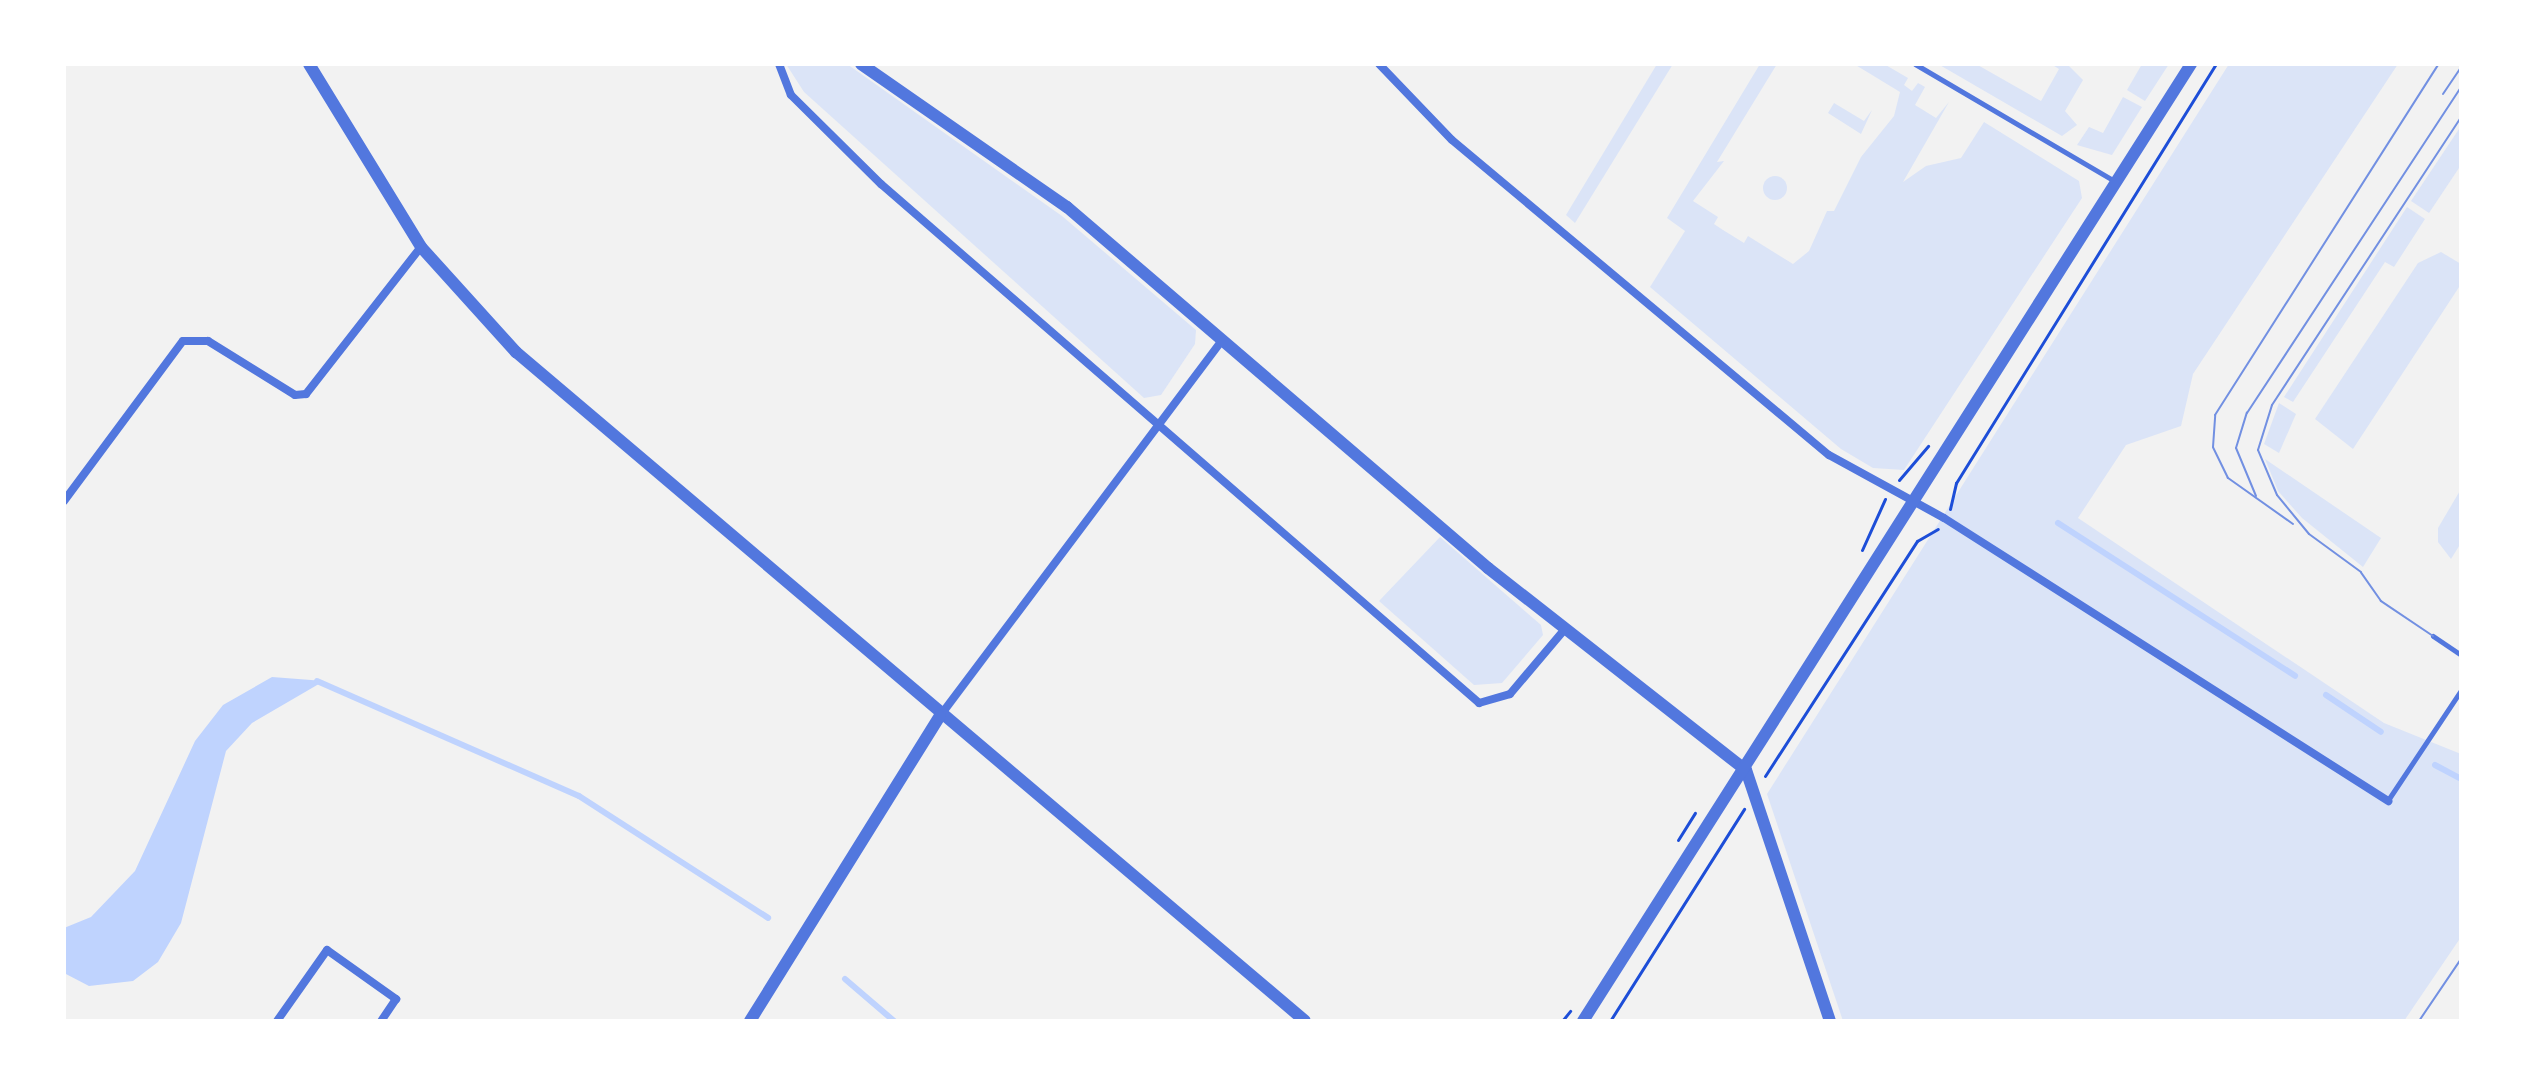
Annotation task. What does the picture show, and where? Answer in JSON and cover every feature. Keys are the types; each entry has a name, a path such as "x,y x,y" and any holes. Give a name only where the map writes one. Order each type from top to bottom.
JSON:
{"street":[{"path":"309,64 421,247 562,395 1305,1021"},
{"path":"779,64 791,95 881,184 1158,421 1479,703 1510,694 1564,630"},
{"path":"861,64 1067,207 1564,630 1746,770 1830,1021"},
{"path":"1379,64 1452,140 1829,455 1944,518 2388,801"},
{"path":"1583,1021 1917,504 2191,64"},
{"path":"64,501 183,341 208,341 295,395 306,394 421,247"},
{"path":"750,1021 940,716 1127,474 1158,421 1222,341"},
{"path":"277,1021 327,950 396,999 381,1021"}],"lane":[{"path":"1915,64 2117,183"},
{"path":"2433,636 2461,655"},
{"path":"2388,801 2461,690"}],"path":[{"path":"1610,1021 1917,541 1944,518 1956,483 2216,64"}],"shaded area":[{"path":"786,64 847,64 1062,216 1196,330 1195,344 1161,395 1144,398 804,92"},
{"path":"1657,64 1673,64 1575,223 1566,215"},
{"path":"1760,64 1777,64 1717,162 1724,161 1693,201 1718,217 1714,224 1723,230 1744,243 1748,236 1793,264 1809,251 1827,211 1834,211 1861,157 1894,116 1900,92 1854,64 1884,64 1908,78 1904,85 1912,91 1918,83 1925,87 1915,105 1936,118 1949,102 1903,182 1926,166 1961,158 1984,122 2079,181 2082,198 1904,470 1873,468 1841,449 1650,287 1685,231 1667,218"},
{"path":"1938,64 1976,64 2041,101 2059,69 2051,64 2067,64 2083,80 2065,111 2077,125 2062,136"},
{"path":"2142,64 2169,64 2145,101 2127,90"},
{"path":"2229,64 2398,64 2193,374 2181,426 2126,445 2078,518 2384,723 2461,754 2461,937 2404,1021 1843,1021 1767,794"},
{"path":"2123,97 2142,107 2112,155 2077,145 2089,127 2103,133"},
{"path":"1834,103 1864,121 1872,110 1861,134 1828,113"},
{"path":"2459,129 2461,165 2429,213 2411,201"},
{"path":"1775,176 1784,179 1787,188 1784,197 1775,200 1766,197 1763,188 1766,179"},
{"path":"2407,207 2425,219 2394,267 2385,262 2293,402 2284,397"},
{"path":"2441,252 2461,264 2461,284 2353,449 2315,419 2418,263"},
{"path":"2279,403 2296,414 2279,453 2264,444"},
{"path":"2265,459 2381,538 2363,567 2302,518 2278,491"},
{"path":"2461,489 2461,543 2451,559 2438,542 2438,528"},
{"path":"1440,537 1541,625 1543,635 1502,683 1474,685 1379,601"}],"water":[{"path":"272,677 324,681 252,723 226,751 181,923 158,962 133,981 89,986 64,973 64,928 91,917 135,871 195,741 223,705"}],"waterway":[{"path":"2058,523 2295,676"},
{"path":"317,681 579,796 768,918"},
{"path":"2326,695 2381,732"},
{"path":"2435,765 2461,779"},
{"path":"845,979 894,1021"}],"tram line":[{"path":"2293,524 2228,478 2213,447 2215,415 2439,64"},
{"path":"2443,94 2461,67"},
{"path":"2256,496 2236,448 2247,413 2461,87"},
{"path":"2433,636 2381,601 2361,572 2309,534 2277,495 2258,450 2272,405 2461,117"},
{"path":"2419,1021 2461,959"}]}
